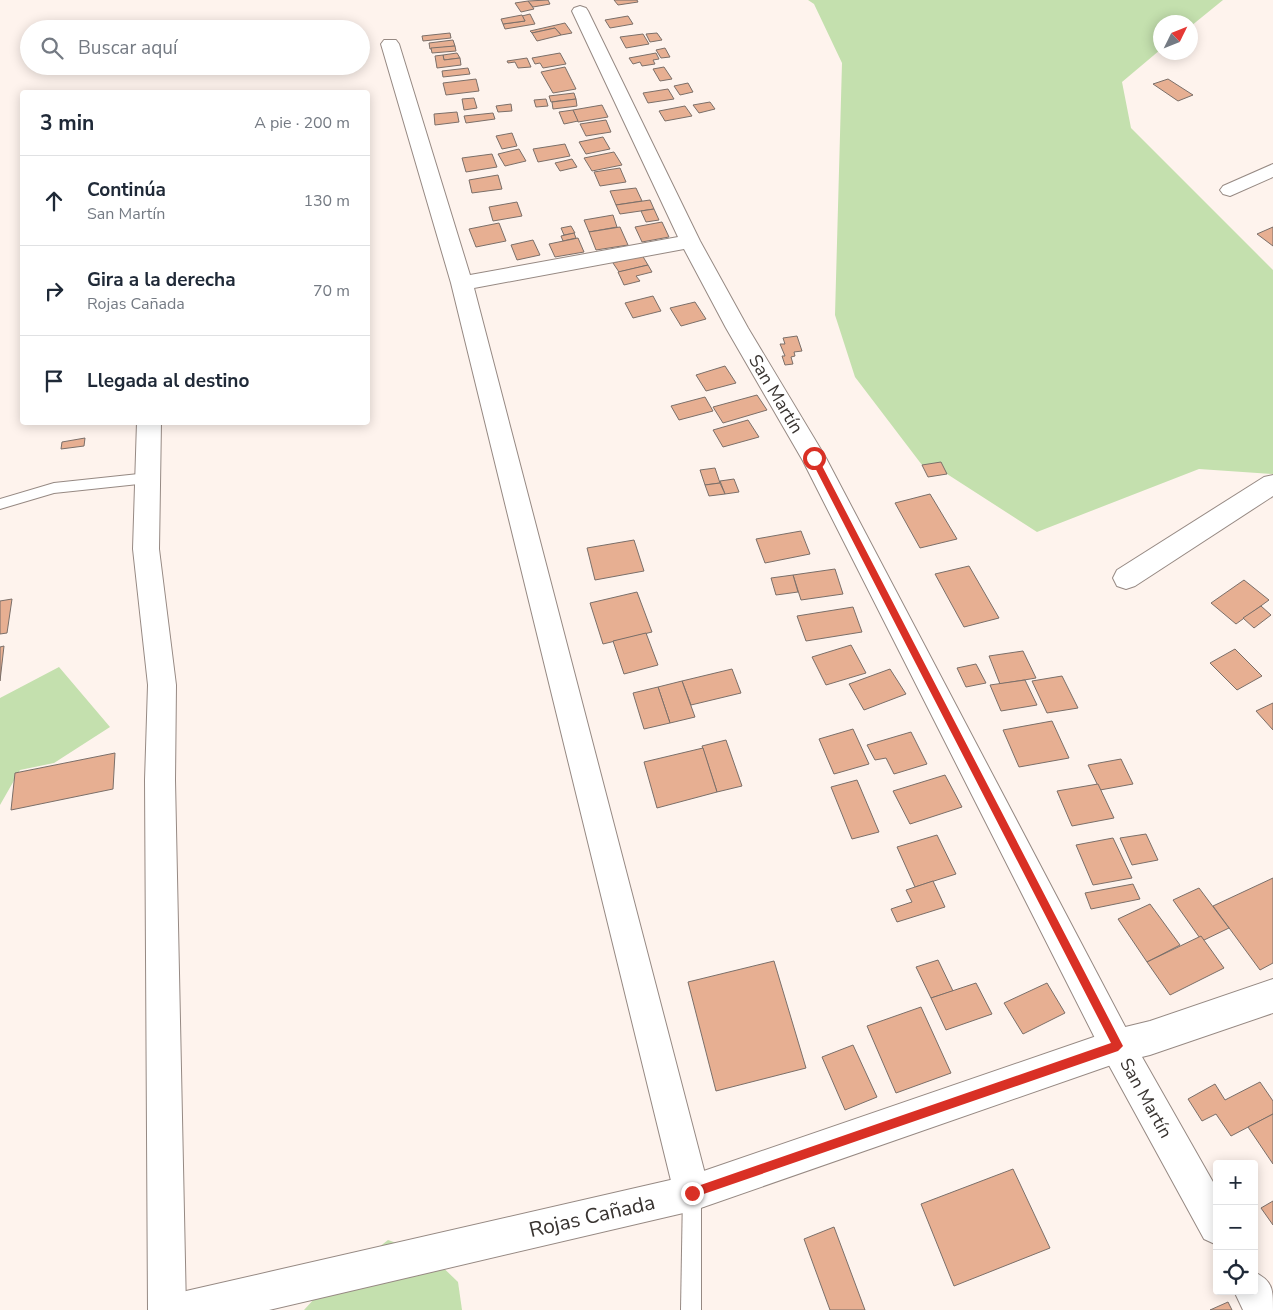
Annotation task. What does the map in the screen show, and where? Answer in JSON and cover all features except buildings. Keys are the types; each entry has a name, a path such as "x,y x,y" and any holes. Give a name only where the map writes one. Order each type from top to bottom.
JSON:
{"street":[{"name":"San Martín","path":"580,11 690,241 737,328 814,458 1118,1046 1213,1219"},
{"path":"390,44 462,283 692,1193"},
{"path":"1230,190 1273,170"},
{"path":"462,283 690,241"},
{"path":"149,425 146,549 162,685 160,780 167,1310"},
{"path":"1126,578 1273,484"},
{"name":"Rojas Cañada","path":"186,1310 692,1193 1118,1046 1150,1038 1273,996"},
{"path":"1255,1295 1264,1310"}],"lane":[{"path":"0,504 54,488 148,478"},
{"path":"690,1310 692,1193"}],"green space":[{"path":"808,0 1223,0 1198,20 1198,15 1153,15 1153,56 1122,82 1131,128 1273,270 1273,474 1199,469 1037,532 947,474 922,465 855,377 835,315 842,63 814,4"},
{"path":"59,667 110,727 54,763 20,770 0,805 0,698"},
{"path":"388,1240 430,1255 458,1282 462,1310 304,1310 315,1298"}],"route":[{"path":"692,1193 1118,1046 814,458"}]}
